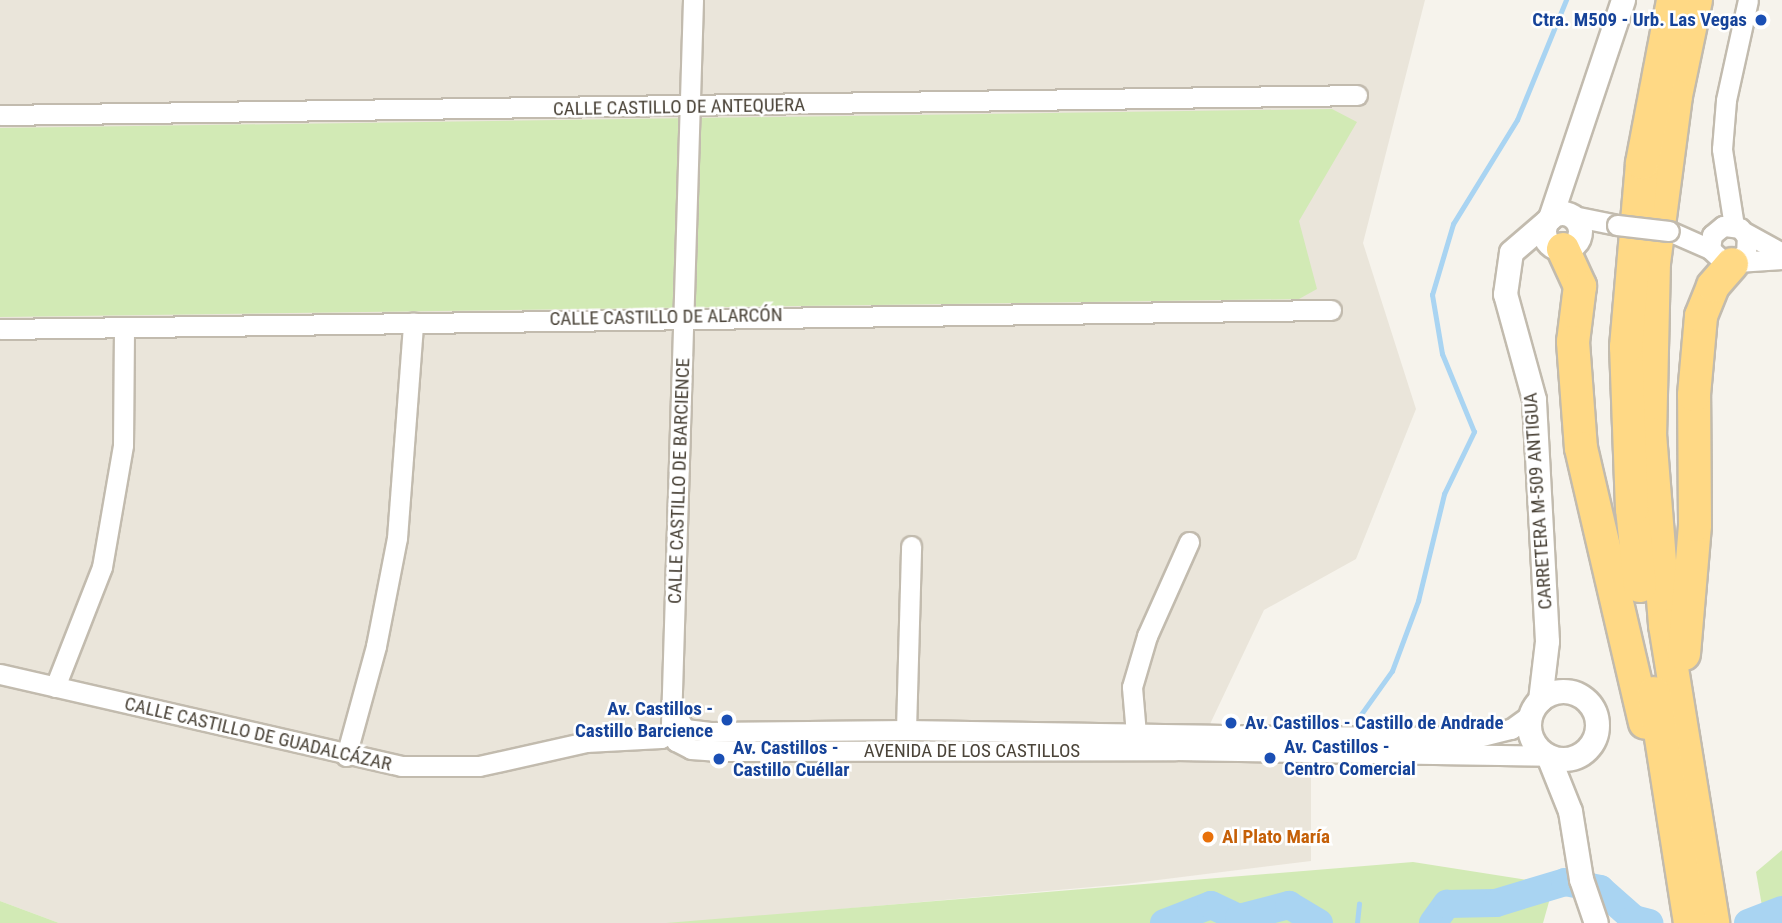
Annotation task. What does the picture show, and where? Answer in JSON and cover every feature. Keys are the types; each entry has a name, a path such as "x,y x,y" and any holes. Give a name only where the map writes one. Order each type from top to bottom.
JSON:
{"highway":[{"path":"1673,0 1642,163 1626,347 1632,509 1679,763 1713,923"},
{"path":"1690,923 1679,763 1656,524 1650,352 1664,172 1696,0"},
{"path":"1560,231 1580,286 1573,342 1581,448 1650,748 1679,763"},
{"path":"1679,763 1687,695 1683,638 1695,525 1694,395 1701,316 1726,259"}],"street":[{"name":"CALLE CASTILLO DE BARCIENCE","path":"675,723 693,0"},
{"path":"1623,0 1560,231 1617,225 1670,230 1734,228 1782,253"},
{"path":"1726,259 1748,249 1734,228 1722,149 1726,100 1748,0"},
{"name":"CALLE CASTILLO DE ANTEQUERA","path":"0,115 690,108 1357,95"},
{"path":"1726,259 1712,235 1734,228"},
{"path":"1670,230 1726,259 1782,259"},
{"name":"CARRETERA M-509 ANTIGUA","path":"1535,708 1547,641 1534,399 1510,320 1506,280 1511,252 1560,231"},
{"name":"CALLE CASTILLO DE ALARCÓN","path":"0,329 685,316 1331,310"},
{"path":"346,756 376,646 397,538 413,323"},
{"path":"55,687 102,567 123,445 124,327"},
{"path":"1136,734 1132,687 1147,636 1189,542"},
{"path":"906,730 911,546"},
{"name":"CARRETERA M-509 ANTIGUA","path":"1547,641 1566,691"},
{"name":"CALLE CASTILLO DE GUADALCÁZAR","path":"0,674 346,756 401,766 479,766 675,723"},
{"path":"1548,757 1564,760 1579,756 1595,739 1597,716 1585,699 1566,691 1535,708 1532,739 1548,757 1570,811 1581,879 1595,923"},
{"name":"AVENIDA DE LOS CASTILLOS","path":"675,723 710,732 906,730 1478,737 1511,729 1535,708"},
{"name":"AVENIDA DE LOS CASTILLOS","path":"675,723 682,746 719,751 1175,750 1548,757"},
{"path":"1570,811 1579,756"}],"shaded area":[{"path":"0,0 1425,0 1363,243 1416,409 1356,559 1264,610 1193,760 1311,760 1311,861 1126,884 682,923 59,923 0,901"}],"green space":[{"path":"1332,109 1357,122 1299,221 1317,289 1299,299 0,317 0,128"},
{"path":"1782,850 1782,923 1765,923 1756,872"},
{"path":"1413,862 1554,884 1543,923 666,923"},
{"path":"0,901 59,923 0,923"}],"waterway":[{"path":"1357,720 1392,671 1418,601 1444,494 1474,432 1442,354 1432,295 1453,224 1517,120 1566,0"},
{"path":"1433,923 1447,904 1496,903 1565,882 1600,889 1634,919 1649,923"},
{"path":"1357,923 1359,904"},
{"path":"1164,923 1211,905 1239,918 1289,905 1319,923"},
{"path":"1748,923 1782,910"}],"place":[{"name":"Ctra. M509 - Urb. Las Vegas","path":"1761,20"},
{"name":"Av. Castillos - Castillo Barcience","path":"727,720"},
{"name":"Av. Castillos - Castillo de Andrade","path":"1231,723"},
{"name":"Av. Castillos - Centro Comercial","path":"1270,758"},
{"name":"Av. Castillos - Castillo Cuéllar","path":"719,759"},
{"name":"Al Plato María","path":"1208,837"}]}
